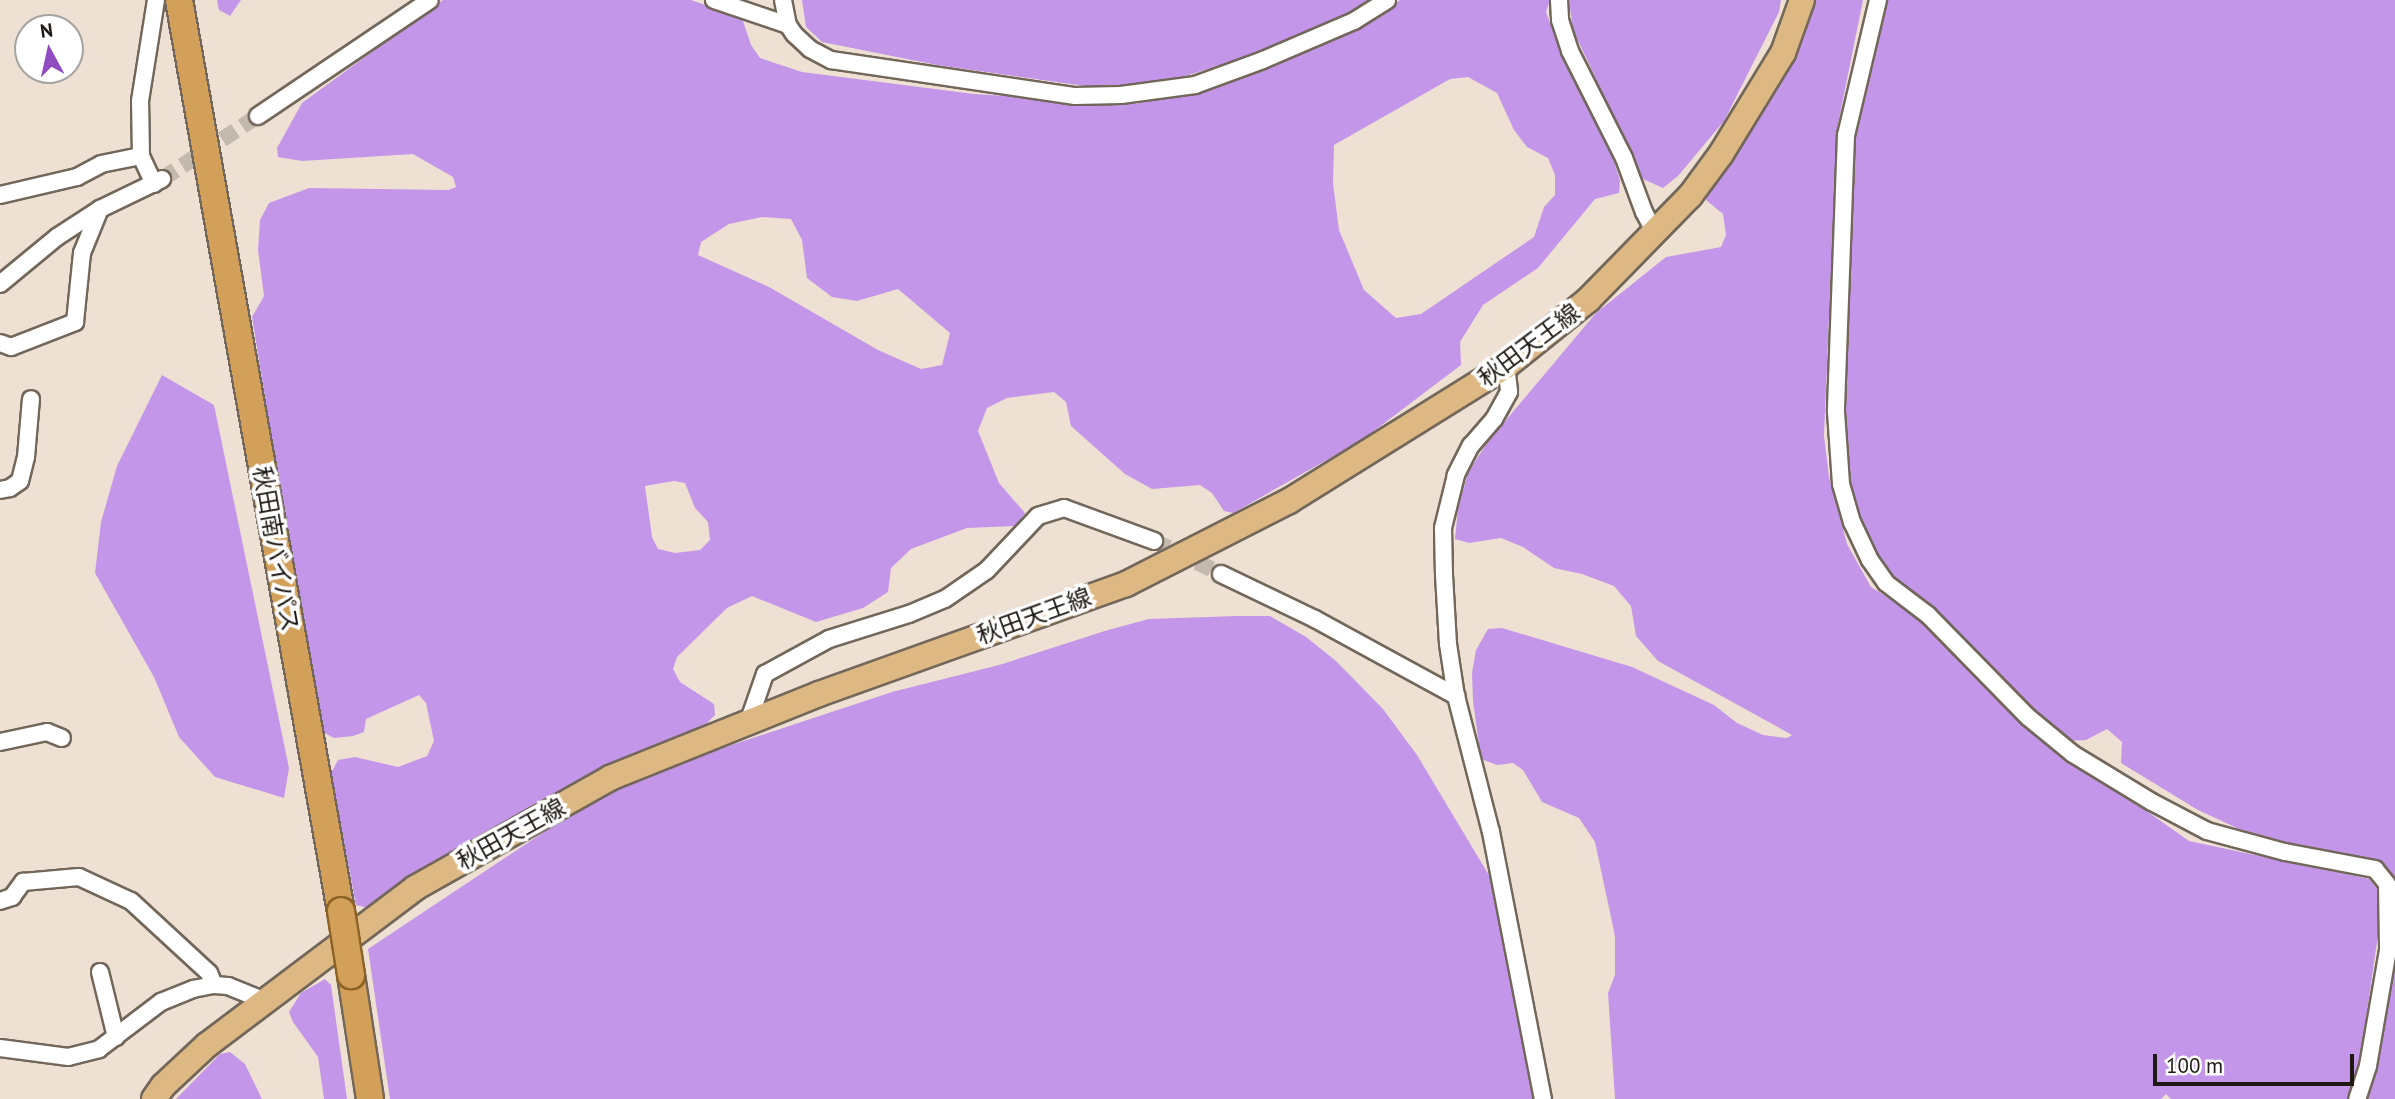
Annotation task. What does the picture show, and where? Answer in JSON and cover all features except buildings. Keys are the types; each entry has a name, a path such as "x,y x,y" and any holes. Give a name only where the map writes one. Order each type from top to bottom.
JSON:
{"highway":[{"name":"秋田南バイパス","path":"179,0 341,911 370,1099"}],"main road":[{"name":"秋田天王線","path":"154,1099 163,1086 207,1045 415,888 610,778 749,720 1126,584 1289,501 1408,430 1506,366 1588,300 1690,196 1751,107 1783,53 1802,0"}],"street":[{"path":"0,284 57,237 100,209 158,181 141,156 140,101 156,0"},
{"path":"258,116 430,0"},
{"path":"714,0 788,25 810,49 831,60 1048,94 1098,96 1195,85 1263,60 1354,21 1382,6 1387,0"},
{"path":"783,0 788,25"},
{"path":"1559,0 1560,20 1570,51 1625,158 1644,212 1655,233"},
{"path":"1878,0 1846,135 1842,214 1836,412 1841,484 1852,522 1870,560 1886,583 1928,615 2028,717 2073,754 2152,802 2207,831 2285,852 2375,869 2387,884 2388,950 2368,1066 2357,1099"},
{"path":"0,195 77,177 101,164 141,156"},
{"path":"0,343 10,347 75,322 82,253 100,209"},
{"path":"1506,366 1509,392 1494,419 1471,445 1456,475 1443,528 1448,644 1456,696 1491,832 1544,1099"},
{"path":"0,490 10,488 20,481 26,457 31,399"},
{"path":"749,720 765,674 829,639 909,614 945,599 988,570 1038,516 1064,508 1154,541"},
{"path":"1222,574 1315,619 1456,696"},
{"path":"0,742 47,733 62,738"},
{"path":"0,901 12,897 23,882 79,877 131,901 209,973 214,985"},
{"path":"100,972 116,1037"},
{"path":"0,1048 68,1057 99,1049 161,1002 193,989 214,985 228,986 265,1001"}],"shaded area":[{"path":"217,0 241,0 230,16 219,10"},
{"path":"443,0 691,0 742,18 751,45 760,58 802,72 974,94 1134,104 1201,92 1235,80 1368,24 1400,0 1550,0 1546,12 1563,58 1596,107 1620,180 1619,193 1595,199 1538,268 1483,305 1460,342 1461,365 1362,440 1233,513 1224,511 1212,493 1200,485 1152,489 1125,474 1071,426 1066,402 1054,392 1007,398 987,408 978,431 999,483 1025,513 1016,526 967,528 911,549 891,568 888,592 863,608 816,622 752,596 727,608 677,657 673,669 680,682 714,704 715,715 703,727 607,766 462,848 372,909 356,905 331,773 338,760 355,757 398,767 427,756 434,741 426,703 419,695 366,719 364,732 353,736 334,738 319,730 252,317 264,296 258,250 260,220 269,203 309,188 448,190 456,187 453,177 413,154 302,161 278,157 277,148 302,103","holes":["1468,77 1497,93 1514,130 1527,147 1548,158 1555,175 1555,195 1544,207 1534,237 1421,314 1396,318 1364,290 1339,230 1333,183 1334,145 1450,79","762,217 791,219 802,240 807,278 832,297 857,301 898,289 950,333 942,365 921,369 878,350 769,287 698,255 701,242 729,224","674,481 685,483 695,508 708,522 710,540 700,550 675,553 658,549 652,537 645,486"]},
{"path":"802,0 1372,0 1363,7 1255,54 1179,78 1099,88 937,65 822,42 806,27"},
{"path":"1569,0 1781,0 1779,12 1724,121 1678,176 1663,188 1643,179 1573,30"},
{"path":"1812,0 1863,0 1837,129 1824,436 1829,477 1847,544 1871,587 1914,614 2018,720 2189,841 2369,879 2378,890 2381,914 2360,1060 2349,1099 2171,1099 2166,1094 2161,1099 1615,1099 1608,993 1615,975 1615,936 1595,842 1579,818 1542,802 1523,770 1513,763 1497,765 1481,759 1473,701 1472,673 1476,650 1488,629 1502,628 1632,667 1714,705 1737,723 1763,735 1787,738 1792,735 1658,661 1636,636 1631,606 1614,586 1582,574 1554,568 1523,547 1501,538 1469,543 1455,539 1458,508 1468,473 1486,444 1596,313 1666,257 1721,247 1726,235 1723,214 1706,200 1710,188"},
{"path":"1884,0 2395,0 2395,877 2380,861 2311,849 2239,829 2198,810 2121,763 2122,742 2107,729 2086,740 2066,741 1933,607 1888,572 1869,544 1852,497 1847,460 1844,368 1856,126"},
{"path":"162,375 214,405 289,768 284,798 215,777 179,737 154,677 95,573 101,522 117,466"},
{"path":"1270,616 1306,637 1336,661 1383,709 1417,755 1502,897 1522,939 1553,1099 390,1099 368,949 547,830 612,792 668,766 892,692 999,665 1108,630 1149,619"},
{"path":"2395,943 2395,1099 2368,1099 2371,1083"},
{"path":"325,979 331,985 347,1099 324,1099 318,1057 289,1012 301,993"},
{"path":"230,1052 245,1064 262,1099 176,1099 220,1054"}],"tunnel":[{"path":"162,179 258,116"},
{"path":"1154,541 1221,574"}]}
